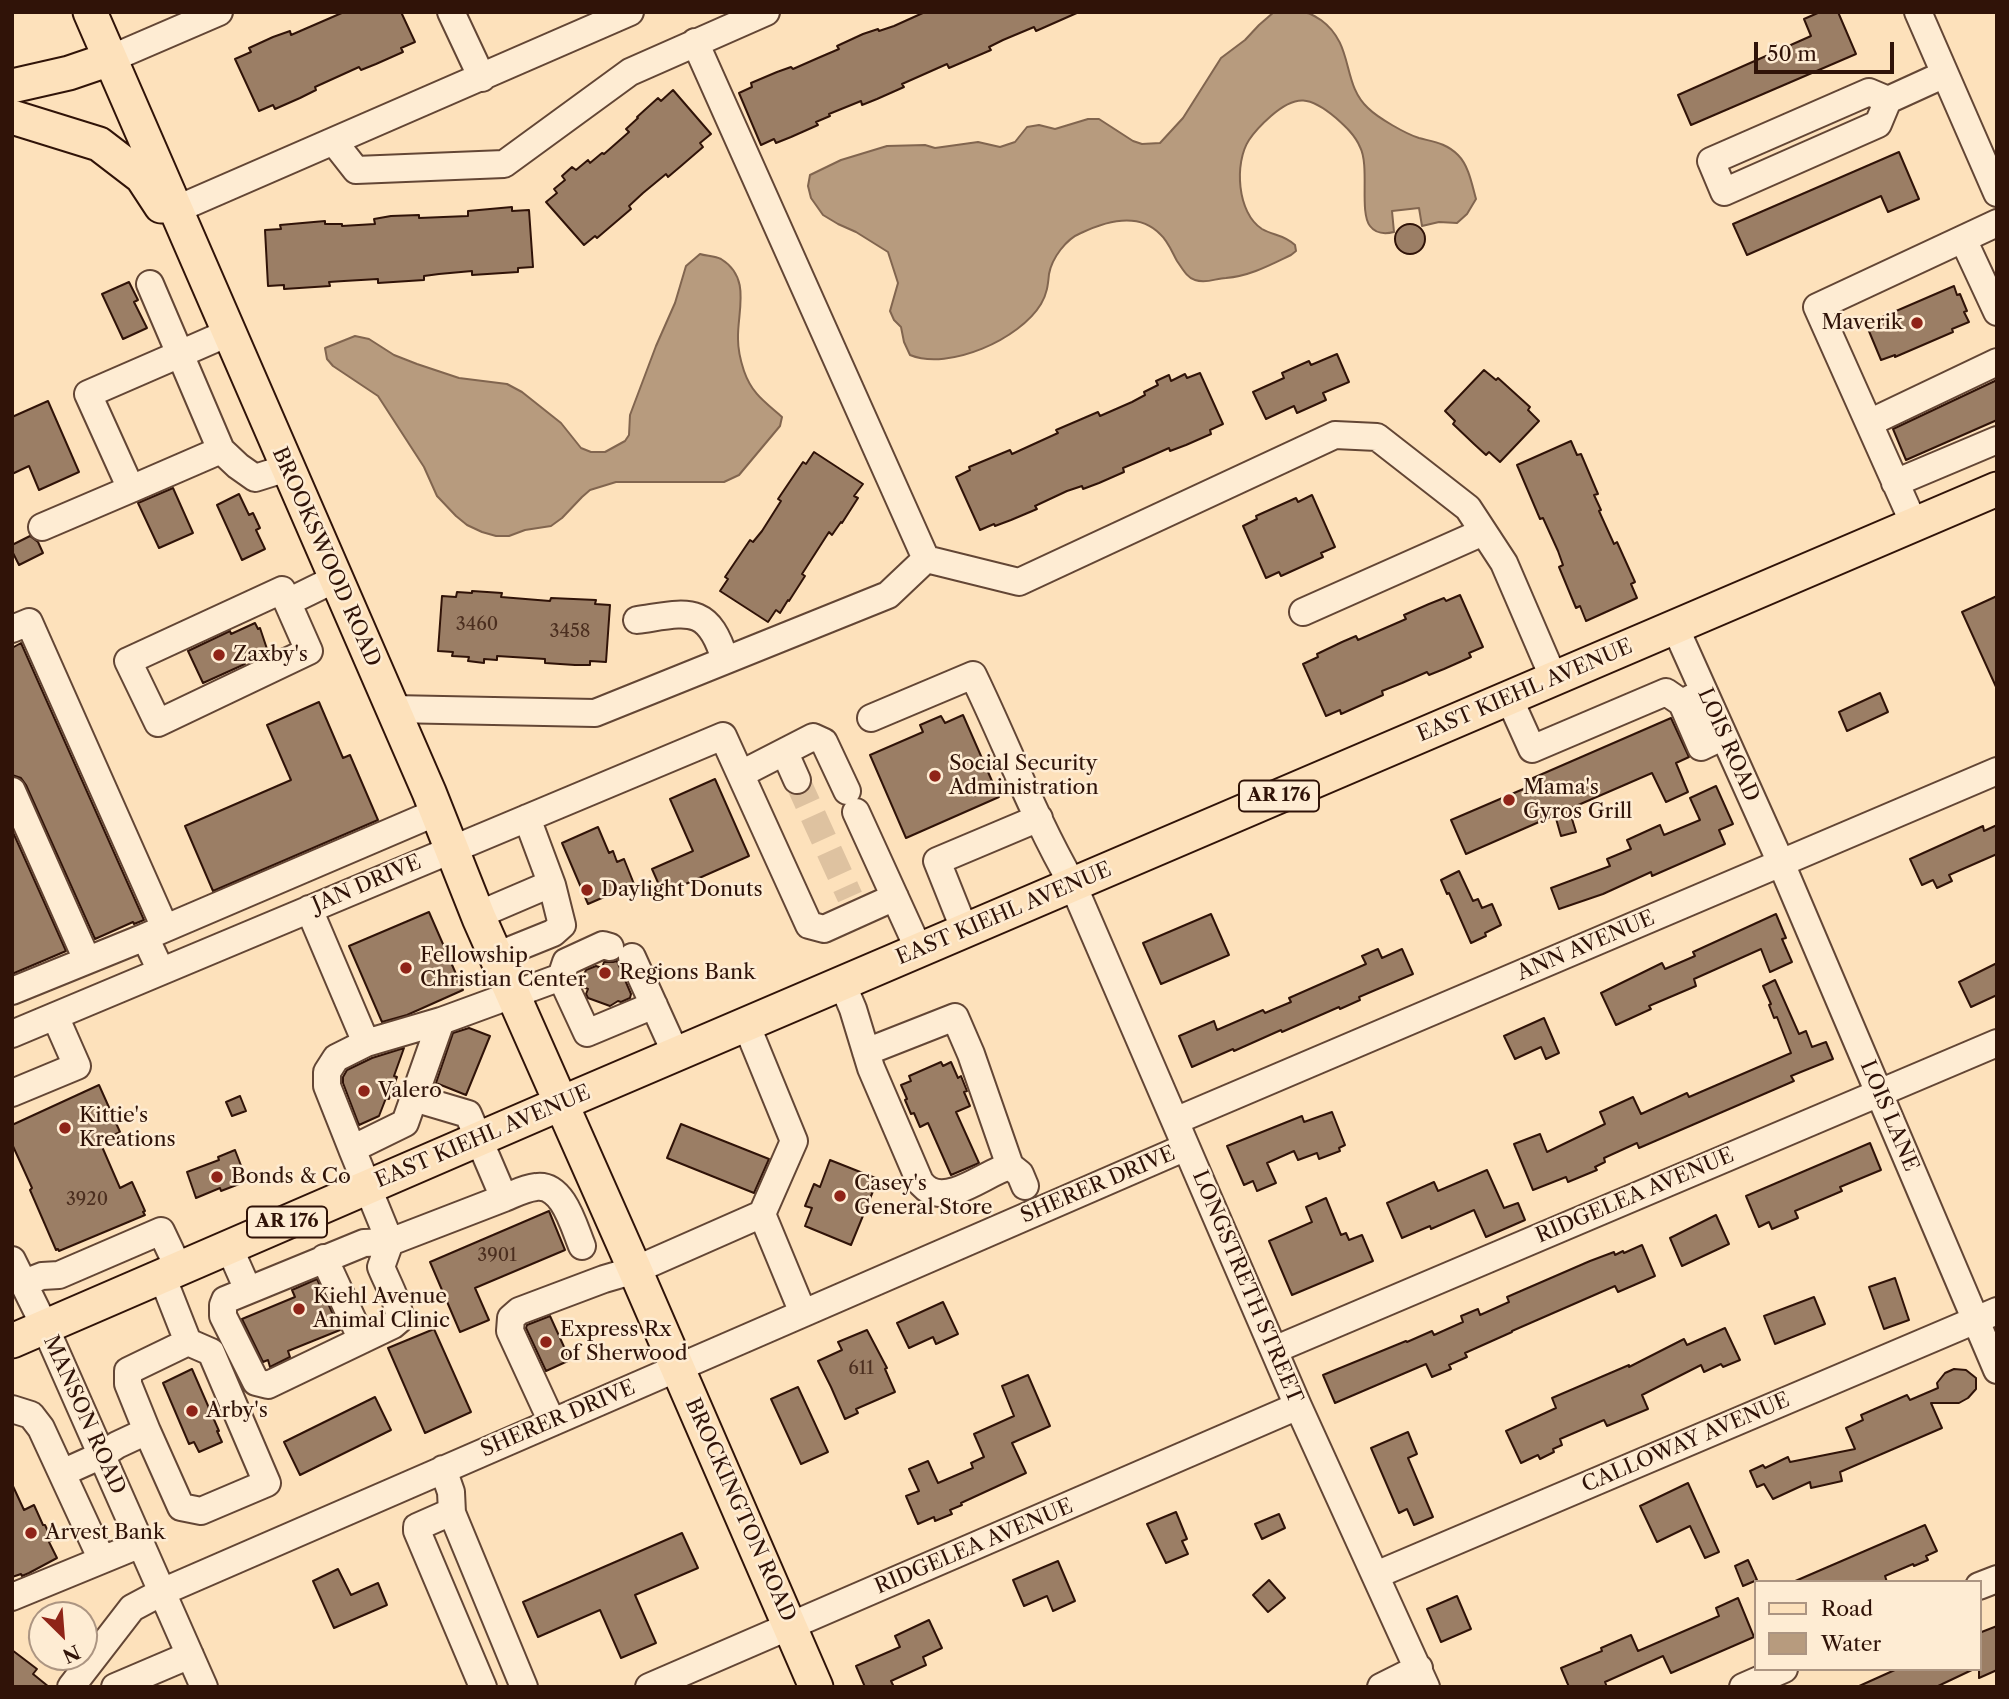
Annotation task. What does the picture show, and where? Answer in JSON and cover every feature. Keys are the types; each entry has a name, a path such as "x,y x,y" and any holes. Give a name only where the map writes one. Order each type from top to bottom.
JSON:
{"main road":[{"name":"BROOKSWOOD ROAD","path":"90,12 437,812 478,915 562,1103"},
{"path":"12,86 69,73 110,59"},
{"path":"12,117 99,144 142,177 192,251"},
{"name":"EAST KIEHL AVENUE","path":"12,1341 1997,489"},
{"name":"BROCKINGTON ROAD","path":"562,1103 816,1687"}],"street":[{"path":"110,59 219,12"},
{"path":"451,12 482,78"},
{"path":"175,210 630,12"},
{"path":"334,142 356,170 504,164 630,72 766,12"},
{"path":"1918,12 1997,193"},
{"path":"695,42 926,559"},
{"path":"1888,100 1869,92 1711,161 1724,192 1878,124 1888,100 1945,74"},
{"path":"1914,524 1817,307 1997,223"},
{"path":"1963,239 1997,312"},
{"path":"150,284 221,450 255,478 287,468"},
{"path":"131,489 88,394 228,333"},
{"path":"1868,423 1997,362"},
{"path":"926,559 1019,582 1335,435 1377,437 1468,508 1504,564 1554,679"},
{"path":"1895,482 1997,440"},
{"path":"42,527 221,450"},
{"path":"1303,612 1483,532"},
{"path":"392,709 595,713 888,595 926,559"},
{"path":"288,602 335,579"},
{"path":"282,590 288,602 309,651 158,723 128,661 282,590"},
{"path":"637,620 691,614 702,618 713,631 725,660"},
{"path":"12,629 29,622 155,932 161,971"},
{"name":"LOIS ROAD","path":"1675,627 1693,697 1724,736 1781,863"},
{"name":"LONGSTRETH STREET","path":"871,718 973,675 1051,846 1073,885 1298,1406 1423,1678"},
{"path":"1509,698 1532,749 1666,692 1693,697"},
{"name":"JAN DRIVE","path":"12,1034 723,736 741,774"},
{"path":"895,897 854,905 824,929 809,925 741,774 813,737 824,742 851,802 895,897 919,950"},
{"path":"785,753 797,780"},
{"name":"ANN AVENUE","path":"1175,1121 1997,771"},
{"path":"12,791 87,960"},
{"path":"12,991 437,812"},
{"path":"496,956 553,933 562,925 552,886 527,818"},
{"path":"965,931 937,861 1038,818"},
{"name":"LOIS LANE","path":"1781,863 1879,1093 1986,1316 1997,1370"},
{"path":"478,915 541,888 552,886"},
{"path":"309,909 366,1044"},
{"path":"654,1005 587,1033 561,977 566,962 603,945 621,952 654,1005 676,1054"},
{"path":"561,977 441,1021 366,1044 337,1058 327,1072 327,1086 390,1242 381,1267 399,1310 400,1319 393,1325 268,1385 256,1382 223,1317 225,1300 324,1258 364,1243 390,1242 536,1187 555,1191 563,1201 582,1246"},
{"path":"842,983 866,1052 920,1182 929,1191 943,1194 962,1188 1001,1168 1017,1176 1033,1191 1035,1212"},
{"path":"12,1093 77,1066 55,1016"},
{"path":"866,1052 955,1017 1017,1176"},
{"path":"352,1149 405,1123 441,1021"},
{"path":"552,1422 510,1331 511,1318 519,1311 635,1270 762,1214 794,1141 746,1024"},
{"name":"RIDGELEA AVENUE","path":"1274,1350 1997,1043"},
{"path":"414,1098 468,1114 503,1198"},
{"name":"SHERER DRIVE","path":"98,1651 132,1608 162,1591 1186,1147"},
{"path":"762,1214 803,1313"},
{"path":"24,1283 42,1276 59,1275 161,1231 188,1342"},
{"path":"229,1247 248,1290"},
{"path":"324,1258 362,1340"},
{"name":"MANSON ROAD","path":"12,1260 46,1327 204,1687"},
{"name":"CALLOWAY AVENUE","path":"1376,1575 1986,1316"},
{"path":"188,1342 211,1352 267,1483 201,1511 181,1507 128,1384 128,1371 188,1342"},
{"name":"RIDGELEA AVENUE","path":"649,1687 1298,1406"},
{"path":"12,1409 31,1415 41,1428 102,1560"},
{"path":"62,1473 147,1431"},
{"path":"443,1469 451,1492 451,1512 524,1687"},
{"path":"451,1512 417,1527 417,1531 483,1687"},
{"path":"12,1597 141,1544"},
{"path":"1981,1586 1997,1579"},
{"path":"98,1657 117,1685 190,1655"},
{"name":"SHERER DRIVE","path":"71,1687 83,1671"},
{"path":"1743,1687 1779,1671"},
{"path":"1381,1687 1423,1678"}],"water":[{"path":"1274,12 1307,13 1321,20 1339,41 1354,87 1368,108 1400,129 1444,145 1462,159 1476,199 1467,214 1457,223 1439,222 1422,226 1419,208 1392,211 1394,232 1375,231 1370,226 1365,210 1364,165 1360,147 1350,131 1327,111 1311,102 1296,101 1265,121 1251,137 1244,150 1240,174 1240,187 1247,212 1262,229 1295,245 1296,251 1291,255 1243,275 1199,281 1187,275 1165,240 1152,227 1132,221 1111,222 1075,236 1060,250 1053,262 1041,304 1031,317 1001,340 982,349 944,359 926,359 910,355 901,327 890,311 898,283 888,252 823,215 811,198 808,186 810,175 841,160 887,146 925,145 935,148 978,142 1000,147 1015,142 1027,127 1039,125 1055,129 1088,119 1099,119 1142,144 1160,143 1183,118 1221,58 1245,40"},
{"path":"700,254 721,259 737,276 741,296 738,343 744,371 755,392 782,417 780,426 739,475 724,482 616,482 590,490 551,526 525,530 509,536 482,532 467,525 437,496 424,467 378,396 333,366 327,359 325,348 355,336 369,339 394,355 459,378 507,384 522,392 561,423 581,448 591,452 605,452 625,441 629,435 630,415 675,303 686,266"}],"building":[{"path":"344,12 401,12 415,42 401,48 403,52 361,70 359,67 315,87 316,90 300,98 275,109 273,105 259,111 235,59 251,52 249,48 273,37 290,31 291,35"},
{"path":"925,12 1079,12 1036,31 1034,27 1003,40 989,47 991,50 949,68 947,64 902,84 904,87 877,99 862,105 861,101 829,114 830,116 816,122 818,125 791,137 776,143 774,139 761,145 739,93 752,87 751,83 839,49 837,46 863,34 894,26"},
{"path":"1820,12 1838,12 1856,54 1691,125 1678,95 1811,36 1804,19"},
{"path":"673,90 711,134 700,143 703,147 668,177 666,174 643,193 629,206 631,209 597,238 595,236 584,245 546,202 557,193 554,189 565,180 562,176 572,167 576,170 588,160 590,163 604,154 629,132 626,129 637,117 658,98 661,101"},
{"path":"1899,152 1919,199 1888,212 1881,196 1747,255 1733,224"},
{"path":"512,207 512,211 529,210 533,267 518,268 518,272 472,275 472,271 424,276 424,280 378,283 378,279 344,281 329,282 330,286 284,289 284,285 268,286 265,230 281,229 280,225 325,221 325,224 342,226 375,224 374,219 391,216 468,216 468,211"},
{"path":"1410,224 1421,228 1425,239 1421,250 1410,254 1399,250 1395,239 1399,228"},
{"path":"129,282 138,300 134,302 147,328 123,339 102,294"},
{"name":"Maverik","path":"1954,286 1957,295 1960,294 1969,322 1952,329 1953,332 1895,357 1881,360 1866,324"},
{"path":"1337,354 1349,382 1323,393 1326,400 1297,413 1294,406 1266,419 1253,392 1284,378 1282,373 1309,361 1311,365"},
{"path":"1484,370 1496,380 1498,378 1530,407 1528,410 1539,421 1500,462 1489,452 1486,455 1474,444 1453,424 1455,421 1445,411"},
{"path":"1200,373 1223,424 1210,430 1211,434 1170,451 1169,448 1123,468 1124,472 1099,483 1067,491 1035,506 1037,509 980,530 956,477 970,470 969,467 1010,450 1012,454 1058,433 1056,430 1098,412 1100,416 1132,402 1158,385 1156,381 1169,375 1171,381 1185,374 1187,378"},
{"path":"1997,380 1997,420 1906,460 1893,429"},
{"path":"48,401 79,472 39,490 29,466 12,474 12,417"},
{"path":"1571,441 1577,455 1581,454 1598,494 1594,495 1601,510 1599,511 1635,582 1631,584 1637,598 1586,621 1580,606 1576,608 1559,567 1563,565 1558,551 1543,518 1540,519 1517,465"},
{"path":"814,452 863,484 854,496 858,498 842,523 832,535 829,532 802,574 805,576 789,601 780,613 776,610 768,622 720,591 728,579 725,577 750,540 753,542 762,531 781,501 778,499 803,462 806,464"},
{"path":"173,488 193,533 159,548 138,503"},
{"path":"239,494 249,515 253,513 260,528 256,530 265,549 242,560 217,505"},
{"path":"1312,495 1335,547 1321,553 1323,557 1281,576 1279,572 1266,578 1243,526 1257,519 1256,516 1296,498 1298,502"},
{"path":"30,536 38,542 43,553 19,565 12,545"},
{"path":"457,592 502,593 501,597 550,601 551,598 596,600 595,604 610,605 606,662 590,661 590,665 575,665 545,663 545,659 497,656 497,660 484,659 484,663 468,661 469,657 452,656 453,652 438,651 442,596 456,597"},
{"path":"1460,595 1483,647 1469,653 1471,657 1444,669 1429,675 1427,672 1382,691 1383,695 1341,714 1340,710 1326,716 1303,664 1342,642 1356,636 1358,640 1406,619 1404,615 1444,598 1446,601"},
{"path":"1997,596 1997,689 1962,612"},
{"name":"Zaxby's","path":"255,623 258,629 260,628 267,649 243,660 245,664 203,683 188,651 230,631 231,634"},
{"path":"21,643 144,920 134,924 133,922 95,939 26,785 21,778 12,775 12,648"},
{"path":"1880,693 1888,712 1847,731 1839,712"},
{"path":"319,702 343,758 350,755 378,820 213,891 185,826 291,780 267,725"},
{"name":"Social Security Administration","path":"963,715 999,797 906,838 870,755 923,732 920,725 941,716 945,723"},
{"path":"1671,718 1689,757 1676,763 1688,792 1666,802 1652,773 1569,809 1576,832 1561,836 1555,815 1466,854 1451,820 1535,784 1533,778"},
{"path":"715,779 749,856 663,894 652,869 693,851 670,799"},
{"path":"1716,786 1733,824 1719,830 1725,844 1652,876 1651,872 1603,894 1559,909 1551,888 1610,866 1607,859 1631,849 1627,840 1660,825 1664,835 1700,820 1690,798"},
{"path":"1997,825 1997,854 1949,875 1952,881 1937,888 1933,880 1922,885 1910,859 1983,826 1984,831"},
{"path":"598,827 609,853 613,851 617,862 624,859 634,884 588,904 562,843"},
{"path":"12,830 66,951 12,974"},
{"path":"1459,871 1473,901 1478,899 1482,908 1492,904 1501,925 1471,943 1441,880"},
{"name":"Fellowship Christian Center","path":"429,912 463,990 407,1015 382,1022 349,946"},
{"path":"1211,914 1229,955 1161,984 1143,943"},
{"path":"1776,914 1786,938 1782,939 1792,962 1770,972 1761,949 1694,979 1696,986 1649,1006 1651,1009 1616,1025 1601,993 1662,963 1665,969 1695,956 1693,952"},
{"path":"1378,949 1382,958 1402,949 1413,974 1359,997 1360,1000 1340,1009 1339,1007 1192,1067 1179,1036 1214,1021 1217,1030 1263,1010 1265,1013 1291,1002 1289,998 1366,964 1362,956"},
{"name":"Regions Bank","path":"617,961 631,994 630,998 610,1006 588,998 588,989 583,987 581,982 586,970 596,966 602,968 604,962"},
{"path":"1997,963 1997,995 1971,1007 1959,982"},
{"path":"1775,980 1799,1034 1806,1031 1812,1047 1826,1042 1833,1059 1791,1076 1794,1081 1639,1148 1637,1143 1604,1158 1605,1162 1595,1167 1597,1170 1568,1182 1566,1177 1533,1190 1514,1144 1540,1134 1547,1152 1605,1124 1600,1112 1633,1097 1641,1114 1687,1093 1689,1097 1791,1053 1777,1017 1774,1018 1763,986"},
{"path":"1544,1018 1559,1053 1546,1059 1541,1047 1515,1059 1504,1036"},
{"name":"Valero","path":"469,1028 490,1036 466,1095 436,1083 453,1033"},
{"name":"Valero","path":"404,1048 389,1099 386,1098 379,1116 359,1125 343,1083 347,1070 372,1058"},
{"path":"941,1062 943,1066 951,1062 967,1091 964,1092 970,1106 956,1112 979,1163 951,1175 928,1123 920,1127 914,1113 911,1114 901,1085 911,1081 909,1076"},
{"path":"99,1085 120,1132 100,1142 120,1188 132,1182 145,1215 59,1251 56,1250 12,1144 12,1125"},
{"path":"240,1096 246,1111 232,1116 226,1102"},
{"path":"1332,1112 1345,1145 1339,1148 1340,1151 1319,1159 1317,1153 1298,1160 1294,1151 1267,1163 1276,1183 1257,1191 1253,1181 1244,1185 1227,1146 1302,1116 1304,1122"},
{"path":"681,1124 769,1159 754,1193 667,1158"},
{"path":"1870,1143 1881,1170 1840,1187 1842,1191 1795,1211 1798,1218 1772,1229 1769,1222 1759,1227 1746,1196"},
{"name":"Bonds & Co","path":"235,1150 247,1181 196,1198 187,1172 219,1160 218,1157"},
{"name":"Casey's General Store","path":"830,1160 878,1179 851,1245 805,1226 812,1208 805,1206 814,1184 820,1187"},
{"path":"1487,1170 1504,1208 1518,1203 1525,1220 1486,1237 1474,1210 1431,1229 1430,1226 1402,1238 1387,1203 1434,1182 1438,1191"},
{"path":"1326,1198 1341,1235 1346,1233 1349,1240 1362,1235 1373,1261 1292,1295 1269,1241 1312,1222 1306,1207"},
{"path":"549,1211 565,1250 475,1288 489,1320 460,1332 430,1262"},
{"path":"1716,1215 1729,1244 1682,1266 1670,1238"},
{"path":"1642,1245 1655,1276 1618,1292 1615,1286 1512,1331 1465,1353 1467,1357 1449,1365 1451,1369 1432,1377 1426,1364 1335,1403 1323,1375 1432,1331 1434,1335 1463,1322 1461,1316 1478,1309 1480,1315 1509,1302 1507,1297 1590,1261 1614,1252 1615,1255 1623,1251 1624,1253"},
{"path":"1895,1278 1909,1320 1884,1329 1869,1287"},
{"name":"Kiehl Avenue Animal Clinic","path":"317,1279 340,1330 288,1351 290,1357 270,1367 268,1360 263,1362 242,1319 295,1297 292,1290"},
{"path":"1814,1297 1825,1324 1775,1344 1764,1316"},
{"path":"943,1302 958,1334 936,1344 933,1337 909,1348 897,1323"},
{"name":"Express Rx of Sherwood","path":"550,1316 570,1360 546,1371 526,1328 527,1325"},
{"path":"1725,1328 1740,1360 1723,1367 1721,1364 1704,1372 1701,1365 1642,1395 1648,1409 1607,1426 1604,1420 1560,1439 1562,1445 1553,1449 1554,1452 1540,1459 1538,1455 1521,1463 1506,1431 1556,1408 1552,1398 1629,1367 1684,1339 1687,1345"},
{"path":"434,1329 471,1412 425,1433 388,1348"},
{"path":"867,1330 887,1368 885,1369 895,1392 856,1409 858,1413 845,1419 818,1361 842,1350 838,1342"},
{"name":"Arby's","path":"192,1369 222,1442 199,1452 194,1442 189,1444 163,1383"},
{"path":"1954,1369 1966,1370 1976,1378 1976,1389 1959,1403 1931,1403 1942,1428 1840,1472 1842,1481 1811,1488 1810,1482 1773,1499 1764,1484 1757,1487 1750,1471 1763,1465 1765,1468 1788,1457 1790,1462 1855,1449 1846,1428 1863,1420 1861,1415 1907,1395 1910,1400 1938,1388 1937,1383 1945,1373"},
{"path":"1028,1375 1050,1426 1012,1443 1026,1473 961,1503 962,1505 950,1510 952,1514 935,1521 934,1517 918,1524 906,1496 919,1491 909,1469 928,1461 938,1483 973,1468 971,1463 984,1457 974,1434 1014,1416 1002,1386"},
{"path":"798,1387 828,1452 801,1464 771,1399"},
{"path":"375,1397 391,1430 300,1475 284,1442"},
{"path":"1408,1432 1417,1454 1408,1458 1433,1517 1414,1525 1407,1509 1399,1513 1371,1448"},
{"path":"1688,1483 1719,1552 1705,1558 1690,1526 1657,1542 1640,1506"},
{"name":"Arvest Bank","path":"12,1484 24,1510 34,1505 52,1540 49,1542 57,1558 22,1576 12,1577"},
{"path":"1176,1512 1187,1539 1182,1541 1188,1554 1166,1563 1147,1524"},
{"path":"1279,1514 1285,1528 1262,1539 1255,1524"},
{"path":"1925,1525 1937,1551 1926,1556 1928,1560 1885,1576 1886,1580 1798,1580"},
{"path":"682,1533 698,1568 635,1595 656,1643 621,1658 600,1610 538,1637 523,1602"},
{"path":"1748,1560 1757,1580 1743,1586 1735,1566"},
{"path":"1058,1561 1075,1601 1053,1611 1047,1596 1024,1606 1013,1580"},
{"path":"338,1569 351,1595 378,1583 387,1605 334,1628 313,1581"},
{"path":"1269,1580 1285,1598 1268,1612 1253,1595"},
{"path":"1457,1596 1471,1629 1441,1642 1427,1609"},
{"path":"1738,1598 1754,1637 1671,1673 1663,1656 1605,1682 1607,1687 1569,1687 1561,1668 1602,1651 1601,1648 1631,1635 1638,1651 1719,1616 1716,1608"},
{"path":"929,1620 942,1648 923,1657 926,1665 891,1681 894,1687 865,1687 856,1666 900,1647 895,1636"},
{"path":"1997,1626 1997,1670 1979,1678 1981,1671 1981,1632"},
{"path":"12,1650 28,1662 28,1671 35,1671 33,1674 49,1687 12,1687"},
{"path":"1893,1671 1970,1671 1936,1687 1857,1687"}],"tunnel":[{"path":"797,780 850,897"}],"place":[{"name":"Maverik","path":"1917,323"},
{"name":"Zaxby's","path":"219,655"},
{"name":"Social Security Administration","path":"935,776"},
{"name":"Mama's Gyros Grill","path":"1509,800"},
{"name":"Daylight Donuts","path":"587,890"},
{"name":"Fellowship Christian Center","path":"406,968"},
{"name":"Regions Bank","path":"605,973"},
{"name":"Valero","path":"364,1091"},
{"name":"Kittie's Kreations","path":"65,1128"},
{"name":"Bonds & Co","path":"217,1177"},
{"name":"Casey's General Store","path":"840,1196"},
{"name":"Kiehl Avenue Animal Clinic","path":"299,1309"},
{"name":"Express Rx of Sherwood","path":"546,1342"},
{"name":"Arby's","path":"192,1411"},
{"name":"Arvest Bank","path":"31,1533"}]}
